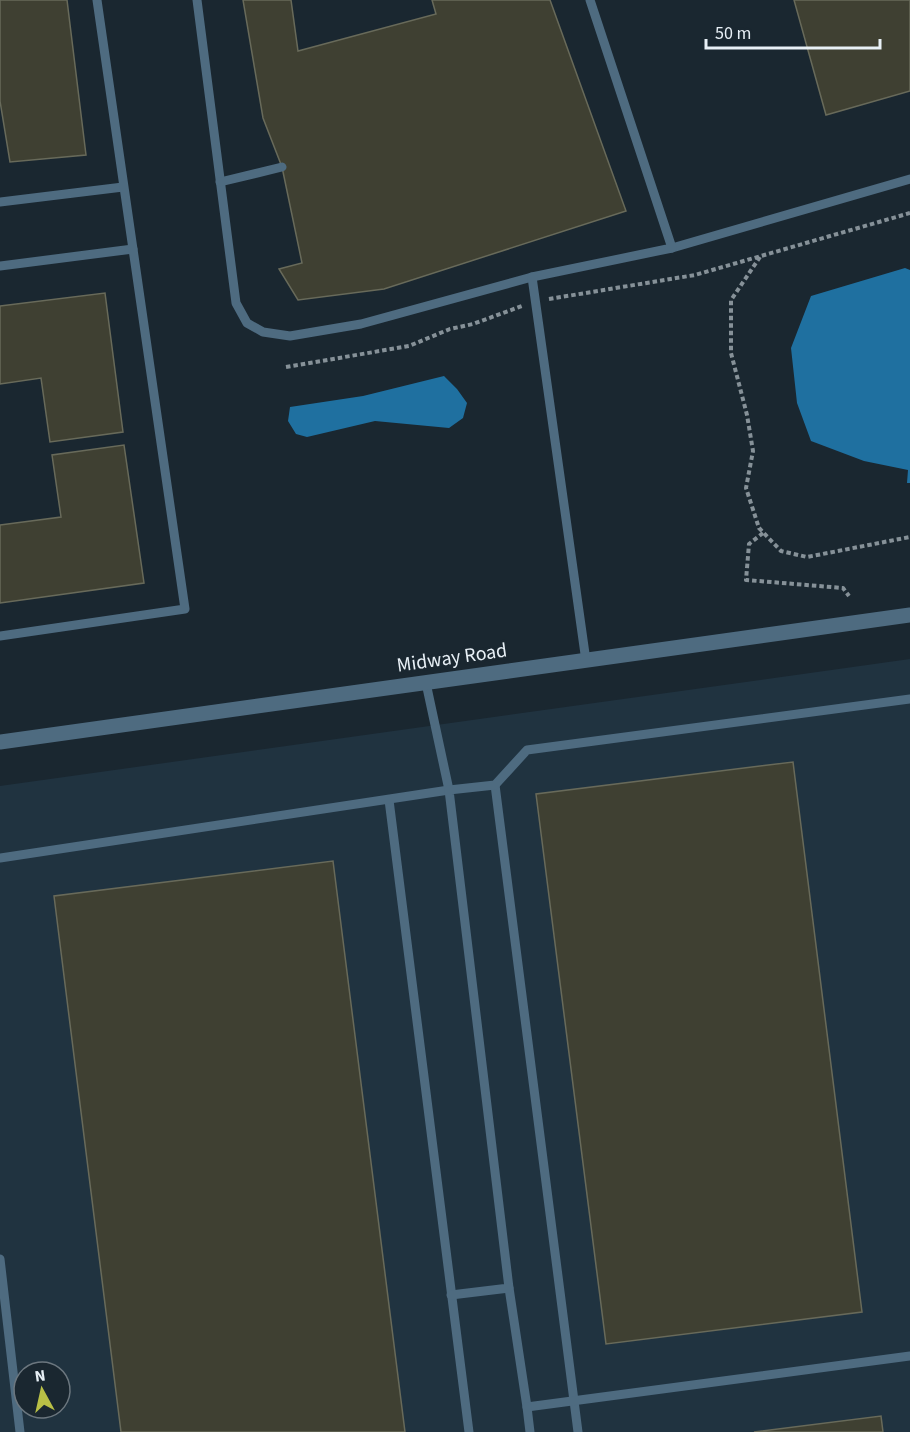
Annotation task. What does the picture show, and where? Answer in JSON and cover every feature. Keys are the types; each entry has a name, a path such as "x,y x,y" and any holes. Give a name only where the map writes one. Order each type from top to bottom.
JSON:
{"street":[{"name":"Midway Road","path":"0,742 910,615"}],"lane":[{"path":"0,636 185,609 97,0"},
{"path":"197,0 236,303 247,323 263,332 290,336 361,324 532,278 672,248 910,179"},
{"path":"590,0 672,248"},
{"path":"220,182 282,167"},
{"path":"0,202 123,186"},
{"path":"0,267 133,249"},
{"path":"532,278 586,661"},
{"path":"426,683 449,790 509,1288 530,1432"},
{"path":"0,858 495,785 527,750 910,699"},
{"path":"495,785 578,1432"},
{"path":"389,800 469,1432"},
{"path":"0,1259 20,1432"},
{"path":"452,1295 509,1288"},
{"path":"527,1407 910,1356"}],"path":[{"path":"286,367 409,346 450,329 473,324 536,301 695,275 910,213"},
{"path":"760,257 730,300 731,353 747,415 753,451 746,488 759,528 781,551 807,557 910,537"},
{"path":"763,533 749,544 746,580 843,588 849,596"}],"shaded area":[{"path":"910,659 910,1432 0,1432 0,786"}],"water":[{"path":"905,268 910,270 910,483 907,483 908,470 864,461 811,441 797,403 791,348 811,296"},
{"path":"444,376 467,403 463,418 449,428 375,421 307,437 296,434 288,421 290,407 363,396"}],"building":[{"path":"0,0 67,0 86,155 10,162 0,101"},
{"path":"243,0 291,0 298,51 436,14 432,0 550,0 626,211 384,289 298,300 279,269 302,263 282,167 263,118"},
{"path":"794,0 910,0 910,91 826,115"},
{"path":"105,293 123,432 50,442 41,378 0,384 0,306"},
{"path":"124,445 144,583 0,603 0,525 61,517 52,455"},
{"path":"793,762 862,1312 606,1344 536,794"},
{"path":"333,861 405,1432 121,1432 54,896"},
{"path":"881,1416 883,1432 754,1432"}]}
